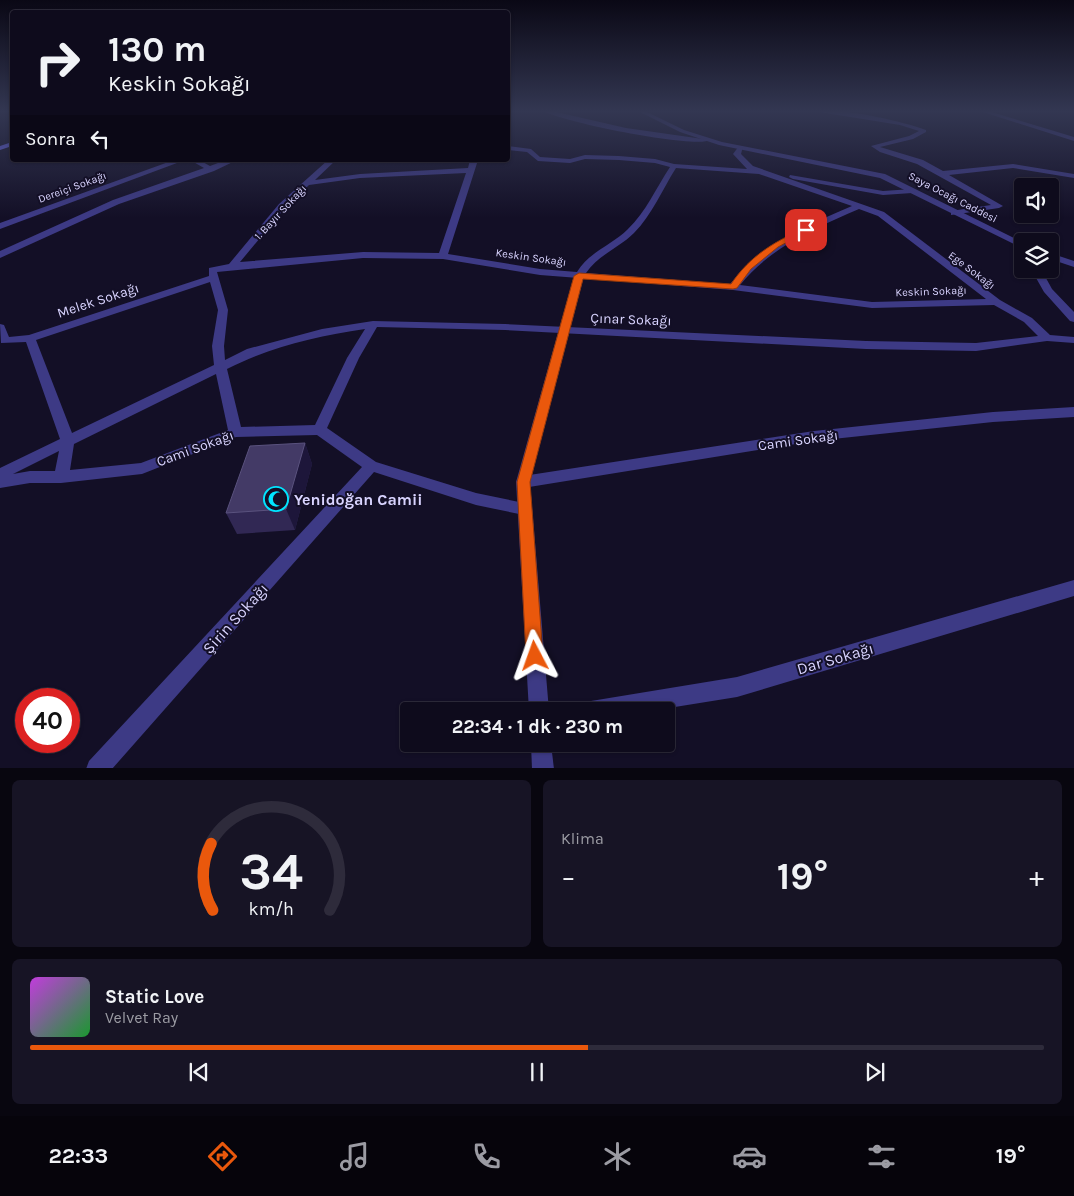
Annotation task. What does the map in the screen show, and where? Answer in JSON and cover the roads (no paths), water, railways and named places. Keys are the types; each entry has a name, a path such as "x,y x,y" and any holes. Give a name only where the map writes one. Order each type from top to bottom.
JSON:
{"street":[{"name":"Ege Sokağı","path":"741,147 737,154 745,163 764,174 881,214 996,302 1028,320 1047,338"},
{"name":"Saya Ocağı Caddesi","path":"741,147 882,176 1014,241"},
{"path":"875,147 882,151 920,162 1000,206 954,213"},
{"path":"510,148 529,150 538,159 570,160 585,156 619,158 674,166 764,174 883,193 912,191"},
{"name":"Dereiçi Sokağı","path":"0,226 176,162"},
{"path":"198,162 211,168"},
{"path":"0,255 116,202 228,162"},
{"name":"1. Bayır Sokağı","path":"232,266 282,206 330,162"},
{"path":"443,256 474,162"},
{"path":"538,702 523,482 579,276 584,267 630,232 642,218 674,166"},
{"path":"940,174 988,170 999,166 1014,166 1074,176"},
{"path":"307,183 360,176 472,170"},
{"path":"733,286 748,267 775,245 860,206"},
{"name":"Keskin Sokağı","path":"213,274 232,266 363,255 443,256 579,276 733,286 872,305 996,302"},
{"path":"1059,259 1074,264"},
{"path":"213,274 224,310 218,346 220,366 235,432"},
{"name":"Melek Sokağı","path":"0,327 5,342 30,338 213,274"},
{"path":"1041,278 1048,290 1074,320"},
{"path":"373,324 353,358 320,430 371,466 476,499 524,509"},
{"name":"Çınar Sokağı","path":"220,366 251,352 326,331 373,324 505,327 564,332 866,345 976,347 1047,338"},
{"path":"30,338 68,441 61,477"},
{"path":"1047,338 1074,340"},
{"path":"0,474 220,366"},
{"name":"Cami Sokağı","path":"523,482 814,436 993,417 1074,412"},
{"name":"Cami Sokağı","path":"0,482 30,477 61,477 142,468 235,432 320,430"},
{"name":"Şirin Sokağı","path":"97,768 371,466"},
{"name":"Dar Sokağı","path":"646,702 737,687 1074,588"},
{"path":"542,752 543,768"}],"place":[{"name":"Yenidoğan Camii","path":"276,499"}]}
